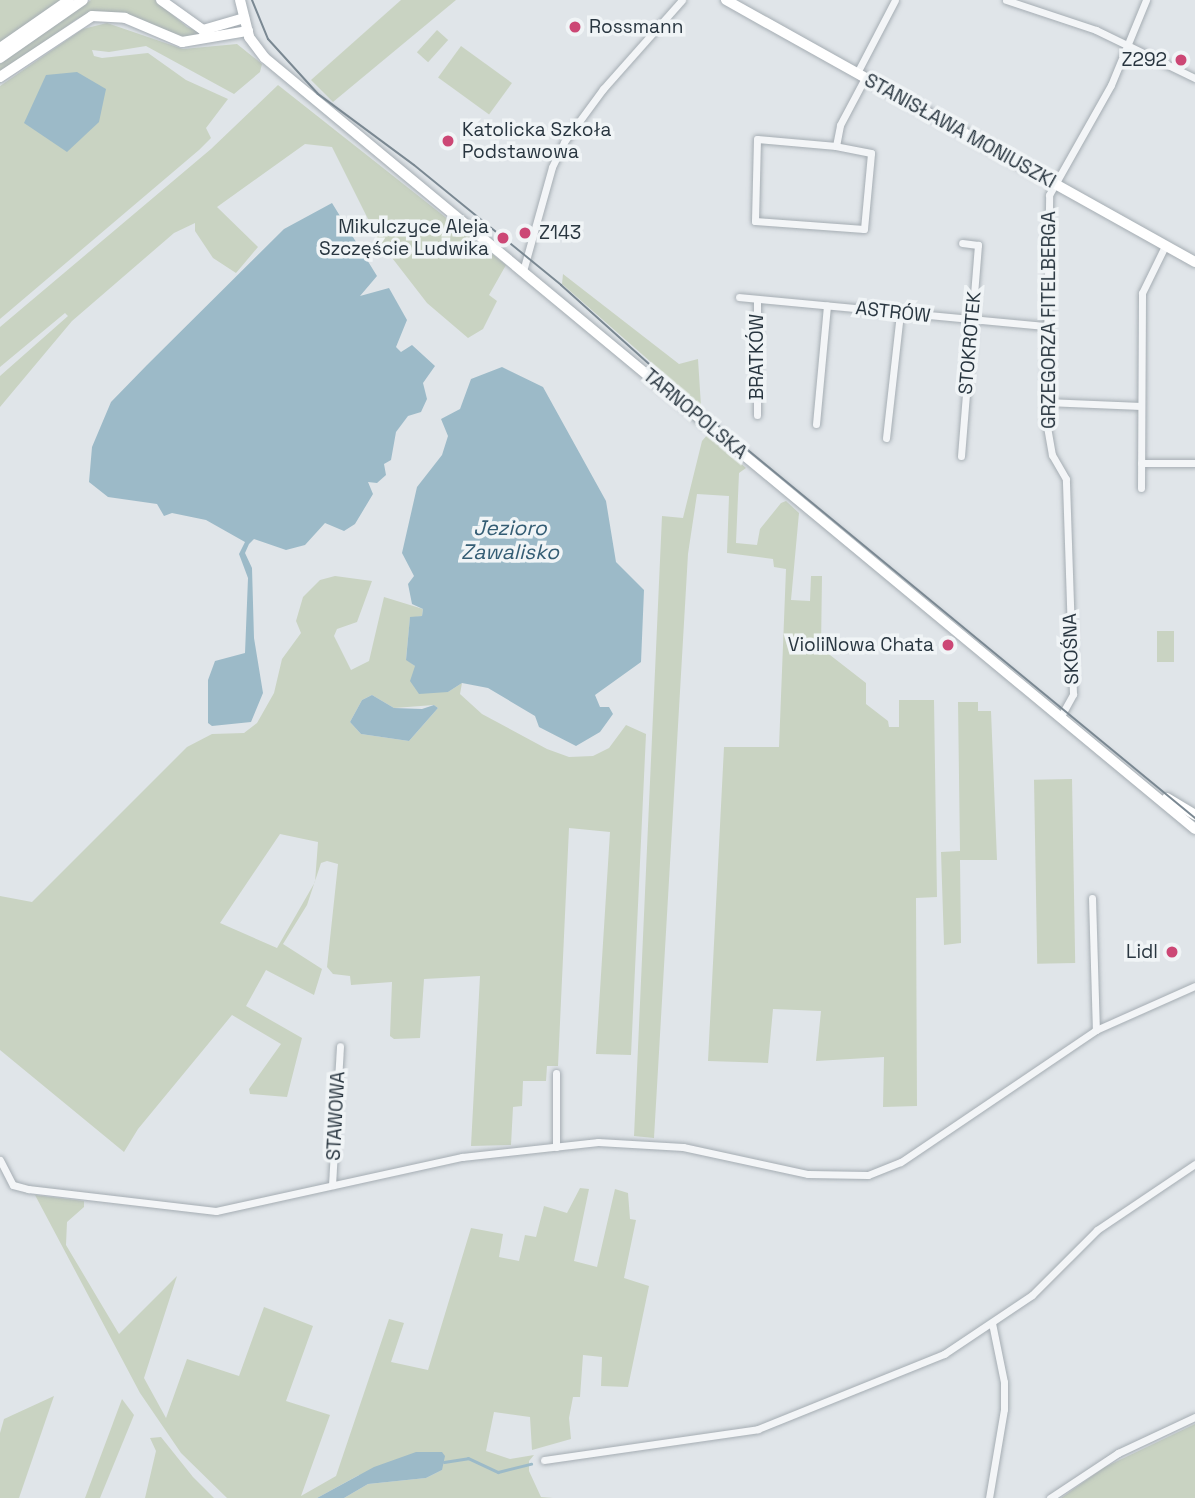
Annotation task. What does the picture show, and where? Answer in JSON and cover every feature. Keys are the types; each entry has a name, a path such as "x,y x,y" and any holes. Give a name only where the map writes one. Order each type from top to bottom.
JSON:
{"main road":[{"path":"0,48 69,0"},
{"path":"0,58 83,0"},
{"path":"161,0 203,30 244,18"},
{"path":"0,77 85,19 100,15 125,18 182,42 250,37 240,0"},
{"name":"STANISŁAWA MONIUSZKI","path":"726,0 1195,262"},
{"name":"TARNOPOLSKA","path":"250,37 291,80 1143,783 1195,829"},
{"name":"TARNOPOLSKA","path":"1143,783 1195,816"}],"street":[{"path":"523,271 552,167 564,142 603,89 682,0"},
{"path":"836,146 840,124 895,0"},
{"path":"1006,0 1063,17 1129,45 1195,78"},
{"name":"GRZEGORZA FITELBERGA","path":"1068,578 1066,479 1050,446 1046,402 1049,199 1129,45 1146,0"},
{"path":"757,139 836,146 870,153 864,229 755,221 757,139"},
{"name":"STOKROTEK","path":"961,456 978,246 962,243"},
{"path":"1141,488 1143,289 1165,246"},
{"name":"ASTRÓW","path":"739,297 1047,326"},
{"name":"BRATKÓW","path":"757,300 757,415"},
{"path":"816,424 827,306"},
{"path":"886,438 900,313"},
{"path":"1046,402 1141,406"},
{"path":"1141,463 1195,463"},
{"name":"SKOŚNA","path":"1062,716 1073,694 1068,578"},
{"path":"1092,898 1096,1030"},
{"path":"0,1160 13,1185 28,1189 194,1210 231,1209 462,1157 629,1141 683,1147 808,1174 868,1175 901,1162 1096,1030 1195,986"},
{"name":"STAWOWA","path":"332,1185 340,1046"},
{"path":"556,1073 556,1147"},
{"path":"544,1460 769,1426 944,1354 1040,1289 1097,1230 1195,1164"},
{"path":"989,1498 1004,1409 1004,1382 992,1323"},
{"path":"1050,1498 1118,1453 1195,1417"}],"green space":[{"path":"0,0 62,0 0,43"},
{"path":"91,0 155,0 187,27 202,33 238,28 184,38 123,13 96,12 77,19 0,73 0,64"},
{"path":"401,0 456,0 333,102 311,80"},
{"path":"107,23 183,49 237,44 262,64 260,72 234,94 146,46 109,52 92,50 94,56 102,58 148,53 186,80 228,99 206,128 211,138 199,150 0,319 0,86 83,29"},
{"path":"437,30 448,40 428,62 417,52"},
{"path":"461,46 512,83 489,115 438,78"},
{"path":"278,85 506,265 489,295 497,301 483,329 468,338 427,303 379,241 332,147 305,144 217,207 258,247 236,273 213,258 195,231 195,223 174,233 72,321 0,407 0,376 68,316 65,313 0,367 0,327 211,149"},
{"path":"563,274 679,364 698,359 701,406 562,284"},
{"path":"708,434 746,468 739,473 736,543 757,545 760,529 781,503 786,501 799,513 791,600 810,601 811,576 822,576 821,648 866,683 866,704 888,721 889,727 899,727 899,700 934,700 937,897 916,898 917,1106 883,1107 884,1057 816,1061 821,1011 773,1009 768,1063 708,1061 724,747 779,747 786,569 774,567 773,559 727,553 729,496 697,494 688,554 654,1138 634,1136 662,516 683,518 702,441"},
{"path":"335,576 372,581 357,622 337,629 334,636 351,670 369,661 384,597 423,609 422,616 410,618 406,659 448,692 462,683 460,694 482,714 547,749 569,757 593,756 609,748 626,725 646,734 631,1055 596,1054 610,832 569,828 558,1066 547,1066 546,1081 523,1081 522,1106 513,1107 511,1145 471,1146 480,976 424,979 420,1038 394,1039 390,1036 392,982 351,985 350,976 333,974 327,967 338,864 327,861 321,863 315,881 318,842 280,834 220,923 277,948 314,883 307,905 283,944 322,969 314,995 266,970 246,1006 302,1038 287,1097 250,1094 249,1089 281,1044 232,1015 138,1129 124,1152 0,1050 0,896 32,902 187,747 212,734 244,733 257,723 274,693 282,659 301,633 296,621 303,597 320,580","holes":["372,695 394,708 434,705 438,708 409,741 361,734 350,722 362,700"]},
{"path":"1157,631 1174,631 1174,662 1157,662"},
{"path":"958,702 978,702 978,711 991,711 997,860 960,860 961,943 944,945 941,852 960,851"},
{"path":"1072,779 1075,963 1037,964 1034,780"},
{"path":"580,1188 589,1189 574,1261 597,1267 615,1189 628,1193 630,1219 636,1220 624,1278 649,1286 628,1387 601,1386 602,1357 583,1355 580,1397 573,1397 569,1418 571,1439 532,1450 530,1417 494,1412 486,1451 510,1459 534,1455 529,1461 529,1471 541,1497 553,1498 344,1498 368,1484 426,1478 442,1470 359,1475 317,1498 227,1498 181,1453 140,1393 35,1195 84,1201 84,1207 67,1222 66,1245 119,1334 177,1276 144,1378 166,1418 187,1359 239,1376 264,1307 313,1326 286,1401 330,1415 301,1496 336,1476 389,1319 404,1323 391,1362 428,1370 471,1228 503,1234 499,1257 519,1261 525,1235 536,1237 544,1206 567,1213"},
{"path":"54,1396 19,1498 0,1498 0,1433 4,1419"},
{"path":"122,1399 134,1415 100,1498 85,1498"},
{"path":"1195,1424 1195,1498 1061,1498 1105,1467"},
{"path":"161,1437 214,1498 145,1498 156,1451 150,1438"}],"water":[{"path":"77,72 106,89 99,122 67,152 24,123 46,75"},
{"path":"332,203 377,276 360,296 389,288 407,320 396,347 401,352 412,345 435,366 423,383 427,399 421,412 408,416 396,432 391,460 384,464 386,475 377,483 368,482 373,494 355,524 344,531 325,523 305,545 286,550 254,539 249,544 245,553 252,568 254,638 263,693 251,722 212,726 208,723 208,680 215,661 245,653 248,578 239,554 245,542 206,520 172,513 164,516 157,504 108,497 89,482 92,447 111,402 147,365 284,229"},
{"name":"Jezioro Zawalisko","path":"502,367 543,387 606,501 616,562 644,590 641,662 595,695 600,707 609,707 613,714 600,732 576,746 539,727 535,716 488,688 462,683 448,692 419,694 410,681 415,666 406,660 410,617 422,616 423,609 412,604 408,584 414,576 402,553 417,487 442,455 448,436 441,419 460,409 471,379"},
{"path":"372,695 394,708 422,709 434,705 438,708 409,741 361,734 350,722 362,700"},
{"path":"416,1452 442,1452 445,1456 442,1470 426,1478 368,1484 344,1498 317,1498 374,1467"}],"waterway":[{"path":"444,1462 468,1458 498,1472 531,1464"}],"tram line":[{"path":"252,0 268,39 318,94 414,165 561,285 715,423 1195,818"}],"place":[{"name":"Rossmann","path":"575,27"},
{"name":"Z292","path":"1181,60"},
{"name":"Katolicka Szkoła Podstawowa","path":"448,141"},
{"name":"Z143","path":"525,233"},
{"name":"Mikulczyce Aleja Szczęście Ludwika","path":"503,238"},
{"name":"VioliNowa Chata","path":"948,645"},
{"name":"Lidl","path":"1172,952"}]}
